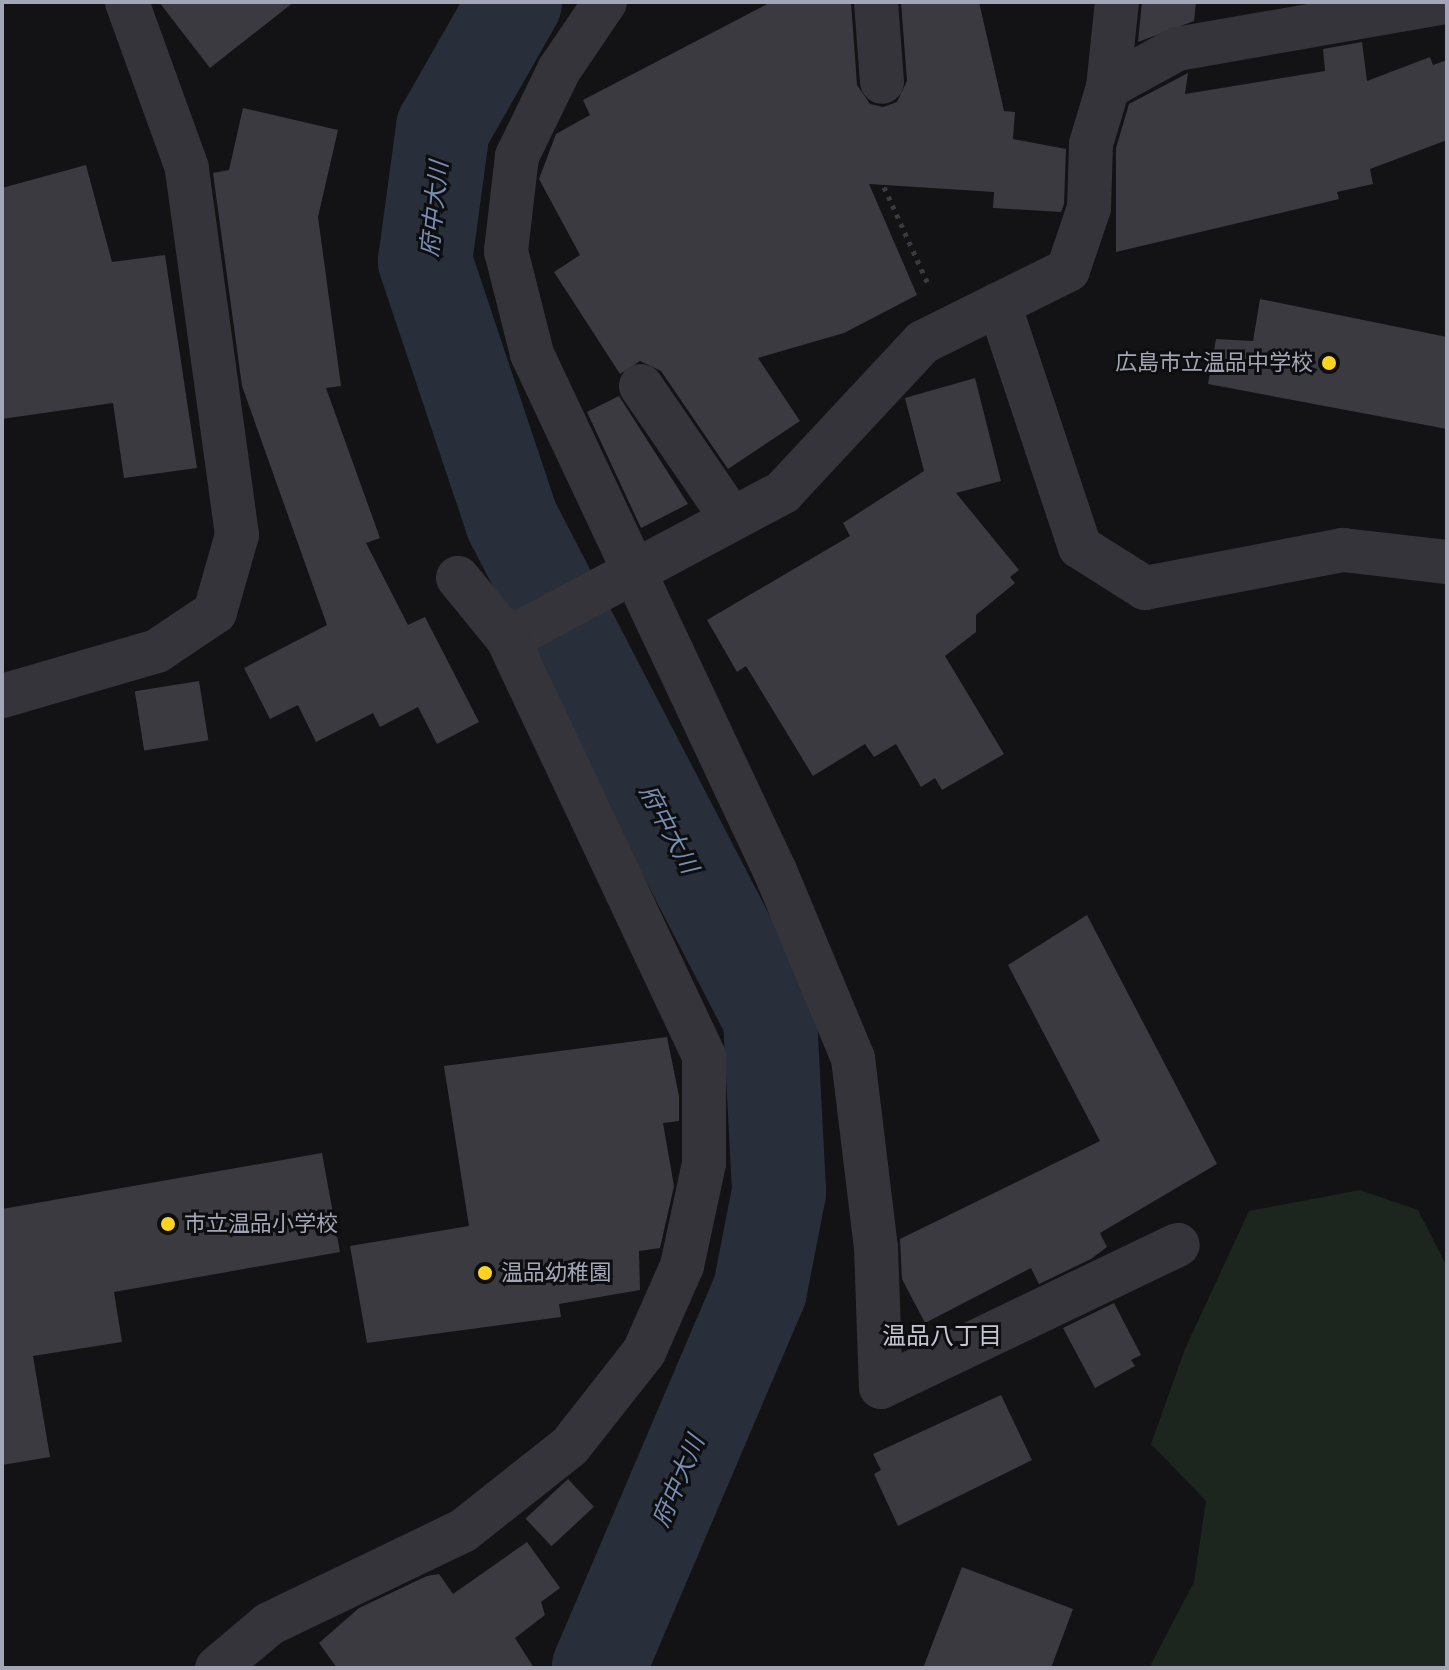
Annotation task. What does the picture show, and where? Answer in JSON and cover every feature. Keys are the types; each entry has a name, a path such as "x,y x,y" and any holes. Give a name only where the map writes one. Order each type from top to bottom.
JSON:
{"street":[{"path":"2,696 157,651 215,612 237,535 187,168 127,2"},
{"path":"605,2 559,70 517,156 506,251 532,354 618,580 775,871 853,1058 876,1247 881,1387 1178,1245"},
{"path":"876,2 882,82"},
{"path":"515,635 783,492 923,342 1068,270 1089,208 1091,144 1108,87 1117,2"},
{"path":"1108,87 1177,49 1287,15 1447,2"},
{"path":"999,304 1080,547 1145,588 1343,550 1447,562"},
{"path":"641,386 732,519"},
{"path":"217,1668 269,1624 464,1530 570,1446 644,1352 682,1266 704,1163 704,1056 515,635 458,578"}],"path":[{"path":"882,82 880,178 948,329"}],"shaded area":[{"path":"1360,1190 1418,1210 1447,1267 1447,1668 1149,1668 1194,1582 1206,1501 1151,1444 1185,1349 1249,1211"}],"building":[{"path":"159,2 294,2 210,68"},
{"path":"771,2 851,2 857,85 870,104 883,107 897,102 907,81 901,2 979,2 1004,111 1015,112 1013,139 1066,149 1064,204 1061,212 993,208 994,192 869,184 917,295 844,333 758,358 800,421 728,469 661,371 640,361 620,374 554,272 580,255 539,179 556,134 590,115 583,100"},
{"path":"1142,2 1196,2 1194,21 1138,42"},
{"path":"1362,42 1367,81 1430,57 1433,65 1447,60 1447,140 1370,169 1373,184 1337,192 1339,199 1116,252 1116,148 1129,104 1188,73 1185,94 1325,71 1323,49"},
{"path":"243,108 338,130 318,217 341,386 326,388 380,538 366,543 408,625 425,617 479,722 437,744 418,707 380,727 373,713 316,742 298,705 270,719 244,668 327,625 242,386 213,173 229,170"},
{"path":"86,165 112,262 165,255 197,468 124,478 113,403 2,419 2,188"},
{"name":"広島市立温品中学校","path":"1260,299 1447,337 1447,429 1208,384 1216,339 1253,341"},
{"path":"975,378 1001,481 956,493 1019,570 1010,577 1015,583 976,615 976,632 945,656 1004,754 942,790 935,778 921,787 896,744 874,757 865,744 813,776 746,666 737,672 707,620 850,536 843,523 924,471 905,398"},
{"path":"619,396 688,504 641,528 587,412"},
{"path":"199,681 208,740 144,750 135,691"},
{"path":"1087,915 1217,1164 1100,1233 1107,1247 1091,1259 1039,1284 1031,1268 925,1323 902,1279 900,1239 1100,1141 1008,965"},
{"path":"667,1037 679,1096 679,1121 663,1123 674,1186 660,1248 639,1251 640,1290 559,1304 561,1317 367,1343 350,1246 469,1226 444,1066"},
{"name":"市立温品小学校","path":"322,1153 340,1252 114,1292 122,1342 33,1356 50,1457 2,1465 2,1209"},
{"path":"1114,1303 1141,1355 1131,1360 1135,1366 1095,1388 1063,1328"},
{"path":"1001,1395 1032,1460 898,1526 874,1474 881,1470 873,1454"},
{"path":"568,1479 594,1507 551,1546 526,1519"},
{"path":"527,1542 560,1588 541,1602 545,1615 515,1638 534,1668 337,1668 319,1643 359,1608 427,1576 439,1574 453,1594"},
{"path":"962,1567 1073,1609 1051,1668 923,1668"}],"waterway":[{"name":"府中大川","path":"515,2 443,128 425,261 512,521 770,1018 779,1192 760,1290 599,1668"}],"place":[{"name":"広島市立温品中学校","path":"1329,363"},
{"name":"市立温品小学校","path":"168,1224"},
{"name":"温品幼稚園","path":"485,1273"}],"district":[{"name":"温品八丁目","path":"942,1336"}]}
